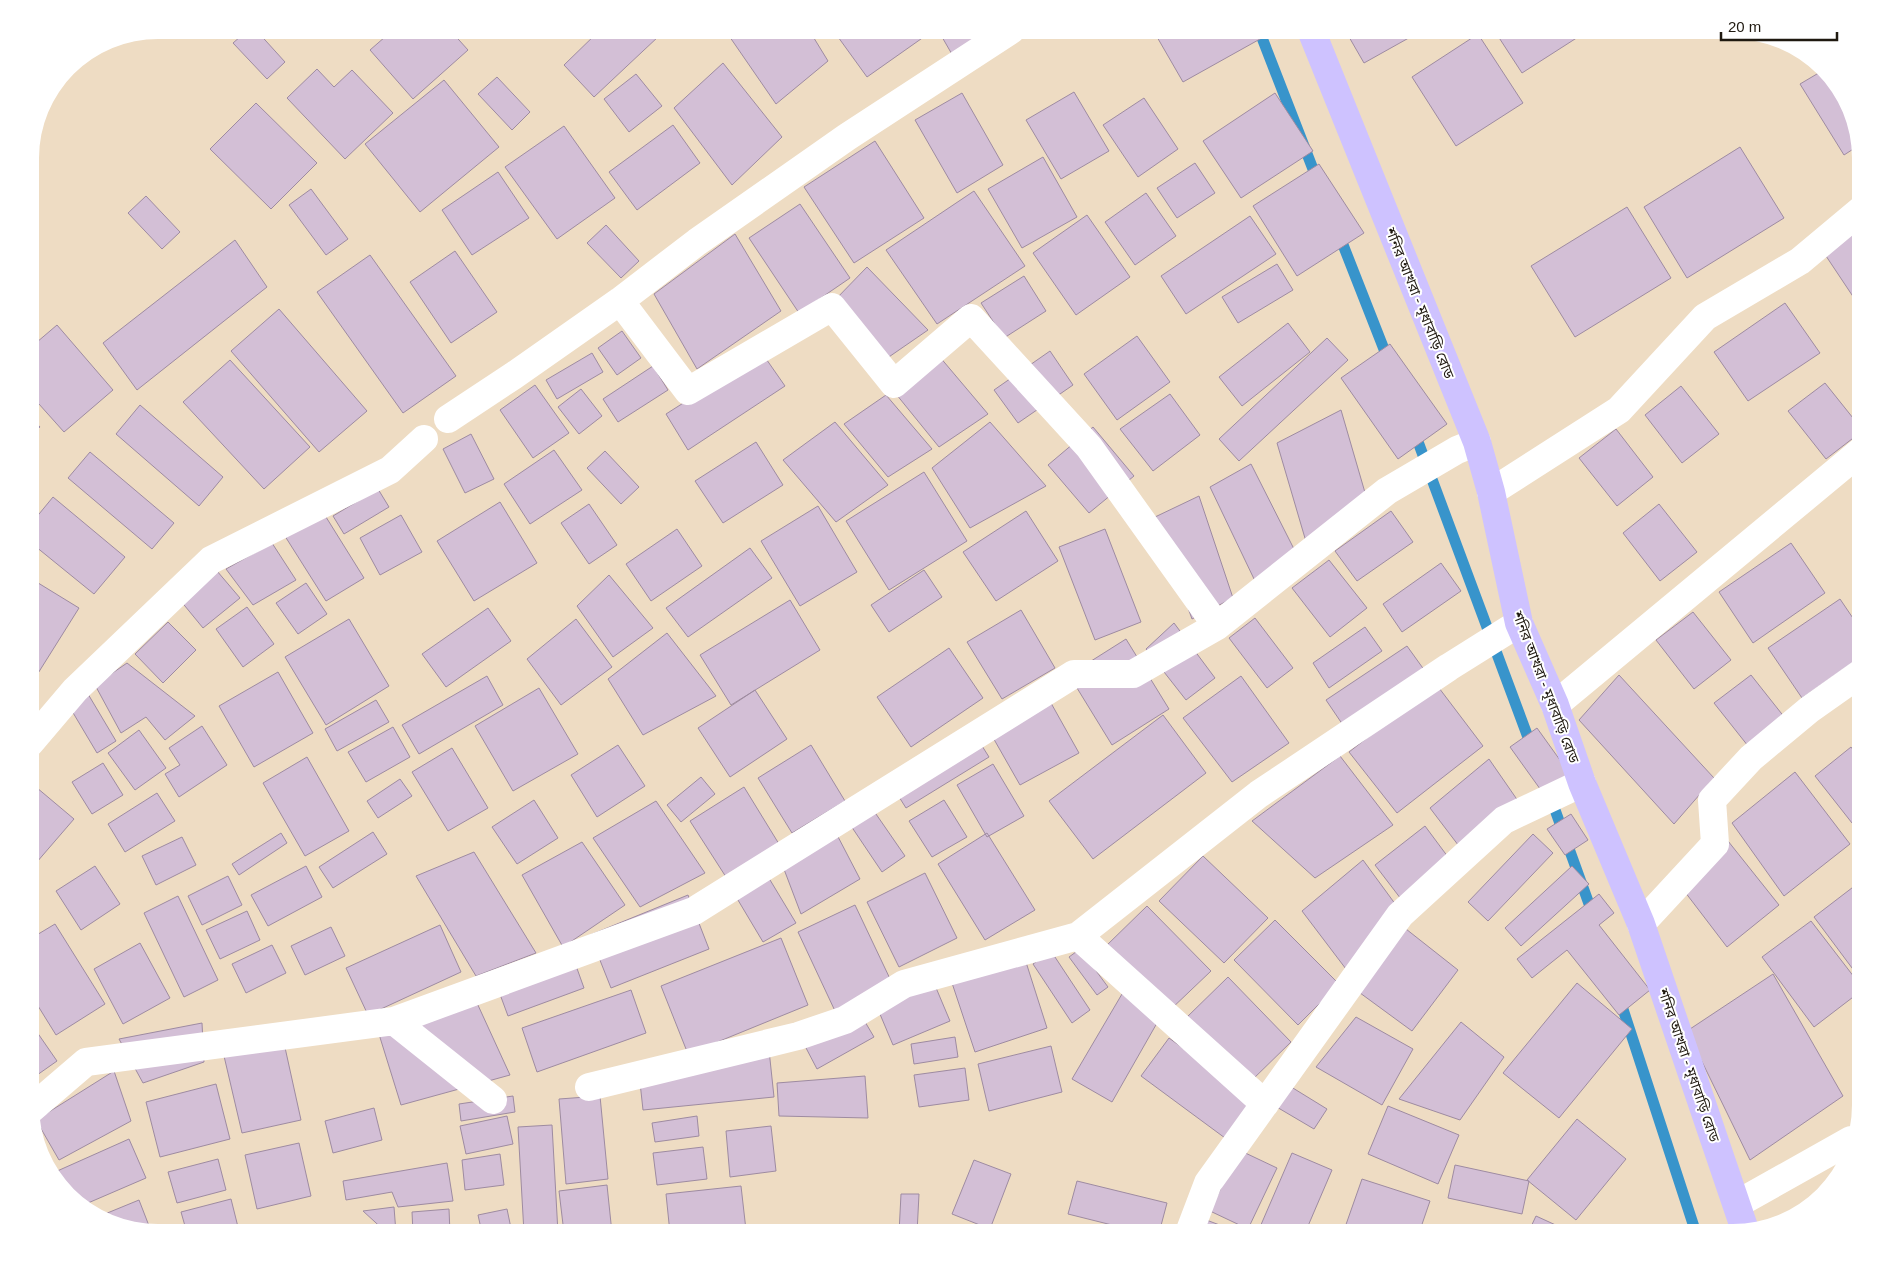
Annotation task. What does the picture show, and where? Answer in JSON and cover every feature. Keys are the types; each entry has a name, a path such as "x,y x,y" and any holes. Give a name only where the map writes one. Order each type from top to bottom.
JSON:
{"main road":[{"name":"শনির আখরা - মৃধাবাড়ি রোড","path":"1314,39 1467,446 1491,492 1519,623 1555,705 1582,783 1640,924 1743,1223"}],"street":[{"path":"448,419 620,301 697,242 847,137 996,39"},
{"path":"1491,492 1619,410 1705,317 1800,261 1852,218"},
{"path":"620,301 688,392 832,307 894,384 970,318 1089,447 1217,626"},
{"path":"39,732 75,690 211,560 390,470 424,439"},
{"path":"39,1102 86,1062 394,1020 694,911 1074,674 1133,674 1217,626 1387,490 1467,446"},
{"path":"1555,705 1852,458"},
{"path":"589,1087 798,1036 845,1020 904,984 1078,936 1259,794 1449,666 1519,623"},
{"path":"1640,924 1715,844 1712,800 1751,758 1810,709 1852,679"},
{"path":"1192,1224 1208,1183 1400,915 1504,820 1582,783"},
{"path":"1078,936 1265,1104"},
{"path":"394,1020 493,1100"},
{"path":"1738,1204 1846,1143"}],"building":[{"path":"238,39 264,39 285,62 267,79 233,43"},
{"path":"383,39 458,39 468,50 413,99 370,50"},
{"path":"591,39 656,39 594,97 564,65"},
{"path":"731,39 815,39 828,61 776,104"},
{"path":"840,39 921,39 867,77"},
{"path":"943,39 994,39 957,63"},
{"path":"1158,39 1260,39 1183,82"},
{"path":"1350,39 1407,39 1364,63"},
{"path":"1470,39 1481,39 1523,103 1456,146 1412,77"},
{"path":"1500,39 1575,39 1522,73"},
{"path":"723,63 782,137 732,185 674,108"},
{"path":"317,69 334,87 352,70 393,113 345,159 287,98"},
{"path":"1818,73 1828,85 1843,112 1848,127 1852,150 1844,155 1800,84"},
{"path":"636,74 662,106 629,132 604,99"},
{"path":"497,77 530,112 512,130 478,94"},
{"path":"444,80 499,147 420,212 365,144"},
{"path":"1074,92 1109,151 1061,179 1026,120"},
{"path":"962,93 1003,165 957,193 915,120"},
{"path":"1275,93 1313,151 1241,198 1203,141"},
{"path":"1144,98 1178,149 1138,177 1103,125"},
{"path":"256,103 317,163 271,209 210,149"},
{"path":"673,125 700,163 637,210 609,172"},
{"path":"564,126 615,198 557,239 505,167"},
{"path":"875,141 924,218 854,263 804,187"},
{"path":"1740,147 1784,218 1687,278 1644,207"},
{"path":"1043,157 1077,217 1022,248 988,189"},
{"path":"1195,163 1215,193 1177,218 1157,188"},
{"path":"1319,164 1364,233 1297,276 1253,206"},
{"path":"498,172 529,218 472,255 442,210"},
{"path":"311,189 348,239 326,255 289,205"},
{"path":"974,191 1025,266 937,324 886,250"},
{"path":"1146,193 1176,236 1135,265 1105,222"},
{"path":"146,196 180,232 162,249 128,213"},
{"path":"800,204 850,278 799,313 749,238"},
{"path":"1627,207 1671,278 1575,337 1531,266"},
{"path":"1087,215 1130,277 1076,315 1033,253"},
{"path":"1250,216 1276,254 1186,314 1161,276"},
{"path":"606,225 639,261 621,278 587,243"},
{"path":"735,234 781,311 697,369 654,294"},
{"path":"1852,234 1852,295 1824,253"},
{"path":"235,240 267,287 137,390 103,343"},
{"path":"455,251 497,312 451,343 410,282"},
{"path":"370,255 456,376 403,413 317,292"},
{"path":"1277,264 1293,290 1238,323 1222,297"},
{"path":"867,267 928,330 883,361 834,301"},
{"path":"1024,276 1046,311 1004,338 981,303"},
{"path":"1785,303 1820,353 1748,401 1714,352"},
{"path":"279,309 367,411 319,452 231,351"},
{"path":"1288,323 1310,352 1242,406 1219,377"},
{"path":"57,325 113,390 64,432 39,404 39,340"},
{"path":"622,331 641,358 617,375 598,348"},
{"path":"1137,336 1170,382 1117,420 1084,374"},
{"path":"1327,338 1348,360 1239,461 1219,439"},
{"path":"1390,344 1447,424 1398,459 1341,378"},
{"path":"1050,351 1073,385 1018,423 994,390"},
{"path":"592,353 603,372 557,399 546,380"},
{"path":"762,353 785,386 688,450 666,414"},
{"path":"939,356 988,414 939,447 896,394"},
{"path":"230,360 310,447 264,489 183,402"},
{"path":"653,366 668,390 618,422 603,399"},
{"path":"1825,383 1852,417 1852,439 1826,459 1788,411"},
{"path":"535,385 569,433 533,458 500,410"},
{"path":"1681,386 1719,434 1682,463 1645,415"},
{"path":"581,389 602,416 579,434 558,407"},
{"path":"1170,394 1200,435 1153,471 1120,429"},
{"path":"886,395 932,449 888,477 844,424"},
{"path":"140,405 223,477 199,506 116,434"},
{"path":"1341,410 1366,496 1307,545 1277,443"},
{"path":"835,422 888,485 836,522 783,460"},
{"path":"990,422 1046,486 970,528 932,468"},
{"path":"1093,427 1134,476 1089,513 1048,465"},
{"path":"1616,429 1653,477 1617,506 1579,458"},
{"path":"471,434 494,479 465,493 443,449"},
{"path":"756,442 783,485 723,523 695,481"},
{"path":"554,450 582,490 530,524 504,484"},
{"path":"605,451 639,487 621,504 587,468"},
{"path":"90,452 174,523 152,549 68,478"},
{"path":"1251,464 1295,551 1255,581 1210,487"},
{"path":"924,472 967,541 889,590 846,521"},
{"path":"378,489 389,507 344,534 333,516"},
{"path":"1199,496 1233,598 1192,619 1155,517"},
{"path":"53,497 125,557 94,594 39,549 39,514"},
{"path":"500,502 537,563 474,601 437,541"},
{"path":"589,504 617,545 589,564 561,523"},
{"path":"1659,504 1697,552 1660,581 1623,533"},
{"path":"818,506 857,572 800,606 761,541"},
{"path":"321,509 364,578 326,601 283,533"},
{"path":"1026,511 1058,561 996,601 963,552"},
{"path":"1391,511 1413,542 1357,581 1335,551"},
{"path":"401,515 422,552 380,575 360,538"},
{"path":"677,529 702,566 651,601 626,564"},
{"path":"1105,529 1141,622 1095,640 1059,547"},
{"path":"272,543 296,580 253,605 226,569"},
{"path":"1791,543 1825,593 1753,643 1719,592"},
{"path":"750,548 772,578 688,637 666,608"},
{"path":"1329,560 1367,608 1330,637 1292,588"},
{"path":"1441,563 1461,591 1402,632 1383,604"},
{"path":"924,570 942,597 889,632 871,605"},
{"path":"217,571 240,598 203,628 180,600"},
{"path":"609,575 653,628 613,657 577,606"},
{"path":"306,583 327,614 298,634 276,603"},
{"path":"39,584 79,608 39,672"},
{"path":"1840,599 1852,617 1852,663 1802,698 1768,648"},
{"path":"790,600 820,650 731,705 700,655"},
{"path":"247,607 274,644 243,667 216,629"},
{"path":"488,608 511,641 446,687 422,654"},
{"path":"1021,610 1055,668 1002,699 967,642"},
{"path":"1693,612 1731,660 1694,689 1656,640"},
{"path":"1255,618 1293,668 1267,688 1229,638"},
{"path":"349,619 389,686 326,725 285,657"},
{"path":"576,619 612,667 561,705 527,659"},
{"path":"168,622 196,650 163,683 135,654"},
{"path":"1174,623 1215,678 1186,700 1146,649"},
{"path":"1365,627 1382,651 1329,688 1313,663"},
{"path":"667,633 716,696 643,735 608,679"},
{"path":"1126,639 1169,709 1112,745 1069,675"},
{"path":"1407,646 1430,678 1347,731 1326,700"},
{"path":"949,648 983,698 911,747 877,697"},
{"path":"127,663 195,716 165,740 146,717 121,733 95,685"},
{"path":"278,672 313,733 254,767 219,706"},
{"path":"1619,675 1714,778 1674,824 1579,720"},
{"path":"1751,675 1789,723 1752,751 1714,703"},
{"path":"487,676 503,705 419,754 402,725"},
{"path":"1241,676 1289,743 1232,782 1183,718"},
{"path":"1436,684 1483,746 1397,813 1349,752"},
{"path":"1042,687 1079,753 1020,785 983,720"},
{"path":"539,688 578,754 513,791 475,726"},
{"path":"755,690 787,739 730,777 698,728"},
{"path":"88,694 116,741 97,753 69,706"},
{"path":"376,700 389,722 337,751 325,729"},
{"path":"1163,715 1206,773 1093,859 1049,801"},
{"path":"202,726 227,765 179,797 165,774 180,765 169,748"},
{"path":"393,727 410,757 366,782 348,752"},
{"path":"1537,728 1580,788 1553,807 1510,747"},
{"path":"139,730 166,768 135,790 108,753"},
{"path":"972,730 989,757 906,808 889,781"},
{"path":"618,745 645,786 597,817 571,775"},
{"path":"811,745 845,801 792,833 758,778"},
{"path":"1851,747 1852,823 1815,776"},
{"path":"452,748 488,808 448,831 412,772"},
{"path":"1340,756 1393,825 1315,878 1252,821"},
{"path":"307,757 349,831 305,856 263,783"},
{"path":"1489,759 1525,811 1468,858 1430,808"},
{"path":"103,763 123,795 92,814 72,782"},
{"path":"993,764 1024,816 987,837 957,785"},
{"path":"1795,772 1850,844 1784,896 1732,823"},
{"path":"701,777 715,794 681,822 667,805"},
{"path":"400,779 412,796 378,818 367,801"},
{"path":"744,787 779,844 726,877 690,821"},
{"path":"39,790 74,819 39,860"},
{"path":"157,793 175,821 125,852 108,824"},
{"path":"534,800 558,838 517,864 492,827"},
{"path":"944,800 967,837 932,857 909,821"},
{"path":"656,801 705,873 640,907 593,838"},
{"path":"867,801 905,856 882,872 845,817"},
{"path":"1571,814 1588,840 1565,855 1547,829"},
{"path":"1425,826 1451,861 1401,899 1375,865"},
{"path":"835,831 860,879 801,914 782,864"},
{"path":"373,832 387,854 333,888 319,867"},
{"path":"281,833 287,843 239,875 232,864"},
{"path":"987,833 1035,910 985,940 938,864"},
{"path":"1533,834 1553,853 1488,921 1468,902"},
{"path":"182,837 196,865 156,885 142,856"},
{"path":"1728,841 1779,905 1727,947 1685,892"},
{"path":"582,842 625,905 563,947 522,875"},
{"path":"474,852 536,953 476,976 416,876"},
{"path":"1203,856 1268,918 1224,963 1159,901"},
{"path":"1363,860 1404,916 1349,973 1302,911"},
{"path":"761,865 796,923 763,942 729,885"},
{"path":"95,866 120,904 81,930 56,891"},
{"path":"306,866 322,897 268,926 251,895"},
{"path":"1572,866 1589,884 1521,946 1505,928"},
{"path":"925,873 957,938 899,967 867,902"},
{"path":"228,876 242,905 202,925 188,896"},
{"path":"1852,888 1852,968 1814,917"},
{"path":"1599,894 1614,913 1599,925 1650,990 1619,1015 1567,950 1532,978 1517,959"},
{"path":"688,895 709,949 611,988 590,935"},
{"path":"178,896 218,980 184,997 144,913"},
{"path":"855,905 892,983 835,1011 798,932"},
{"path":"1147,906 1211,971 1169,1011 1106,946"},
{"path":"247,911 260,940 220,959 206,930"},
{"path":"1275,920 1339,984 1298,1025 1234,960"},
{"path":"1811,921 1852,974 1852,998 1814,1027 1762,957"},
{"path":"55,924 105,1004 56,1035 39,1008 39,934"},
{"path":"440,925 461,972 368,1015 346,968"},
{"path":"331,927 345,956 305,975 291,946"},
{"path":"1406,929 1458,970 1412,1031 1356,990"},
{"path":"781,938 808,1005 688,1054 661,986"},
{"path":"140,943 170,998 123,1024 94,969"},
{"path":"272,945 286,973 246,993 232,964"},
{"path":"570,949 584,988 508,1016 494,978"},
{"path":"1080,949 1108,987 1097,995 1069,957"},
{"path":"1051,951 1090,1010 1072,1023 1033,964"},
{"path":"1025,959 1047,1028 975,1052 952,983"},
{"path":"1773,974 1843,1096 1750,1160 1687,1031"},
{"path":"1228,977 1291,1042 1250,1082 1186,1018"},
{"path":"934,983 950,1021 893,1045 877,1007"},
{"path":"1577,983 1632,1029 1559,1118 1503,1073"},
{"path":"631,990 646,1033 537,1072 522,1028"},
{"path":"1122,994 1161,1016 1112,1102 1072,1079"},
{"path":"477,1003 510,1075 401,1105 378,1031"},
{"path":"861,1015 874,1037 817,1069 805,1046"},
{"path":"1356,1017 1413,1049 1382,1105 1316,1067"},
{"path":"1461,1022 1504,1057 1460,1120 1399,1099"},
{"path":"202,1023 204,1062 143,1083 119,1039"},
{"path":"39,1035 57,1061 39,1074"},
{"path":"955,1037 958,1057 914,1064 911,1044"},
{"path":"1169,1038 1253,1099 1225,1138 1141,1076"},
{"path":"284,1043 301,1120 242,1133 224,1056"},
{"path":"1051,1046 1062,1092 989,1111 978,1064"},
{"path":"769,1050 774,1097 643,1110 638,1064"},
{"path":"965,1068 969,1100 919,1107 914,1075"},
{"path":"114,1071 131,1121 59,1160 41,1129 40,1118"},
{"path":"865,1076 868,1118 779,1116 777,1083"},
{"path":"216,1084 230,1139 160,1157 146,1102"},
{"path":"1288,1085 1327,1109 1314,1129 1275,1106"},
{"path":"513,1096 515,1112 461,1121 459,1104"},
{"path":"600,1096 608,1179 566,1184 559,1099"},
{"path":"1388,1106 1459,1135 1438,1184 1368,1154"},
{"path":"374,1108 382,1140 333,1153 325,1121"},
{"path":"507,1116 513,1144 466,1154 460,1126"},
{"path":"697,1116 699,1136 655,1142 652,1123"},
{"path":"1577,1119 1626,1159 1576,1220 1527,1180"},
{"path":"552,1125 558,1224 523,1224 518,1127"},
{"path":"771,1126 776,1171 730,1177 726,1131"},
{"path":"129,1139 146,1178 89,1203 68,1184 58,1171"},
{"path":"299,1143 311,1196 257,1209 245,1155"},
{"path":"703,1147 707,1179 657,1185 653,1153"},
{"path":"1239,1150 1277,1168 1250,1224 1237,1224 1210,1211"},
{"path":"1292,1153 1332,1170 1309,1224 1261,1224"},
{"path":"500,1154 504,1185 465,1190 462,1160"},
{"path":"218,1159 226,1190 177,1203 168,1172"},
{"path":"974,1160 1011,1174 992,1224 977,1224 952,1214"},
{"path":"447,1163 453,1201 398,1207 392,1192 346,1200 343,1181"},
{"path":"1455,1165 1529,1181 1522,1214 1448,1198"},
{"path":"1362,1179 1430,1201 1422,1224 1346,1224"},
{"path":"1077,1181 1167,1203 1161,1224 1108,1224 1068,1214"},
{"path":"607,1185 611,1224 563,1224 559,1191"},
{"path":"741,1186 745,1224 669,1224 666,1194"},
{"path":"901,1194 919,1194 917,1224 899,1224"},
{"path":"231,1199 237,1224 184,1224 181,1212"},
{"path":"139,1200 148,1223 127,1220 107,1213"},
{"path":"394,1207 395,1224 377,1224 363,1211"},
{"path":"449,1209 450,1224 413,1224 412,1212"},
{"path":"507,1209 510,1224 480,1224 478,1215"},
{"path":"1536,1216 1554,1224 1532,1224"},
{"path":"1201,1218 1217,1224 1199,1224"}],"waterway":[{"path":"1262,39 1318,182"},
{"path":"1338,232 1389,362"},
{"path":"1414,431 1532,748"},
{"path":"1550,796 1593,915"},
{"path":"1619,997 1693,1224"}]}
